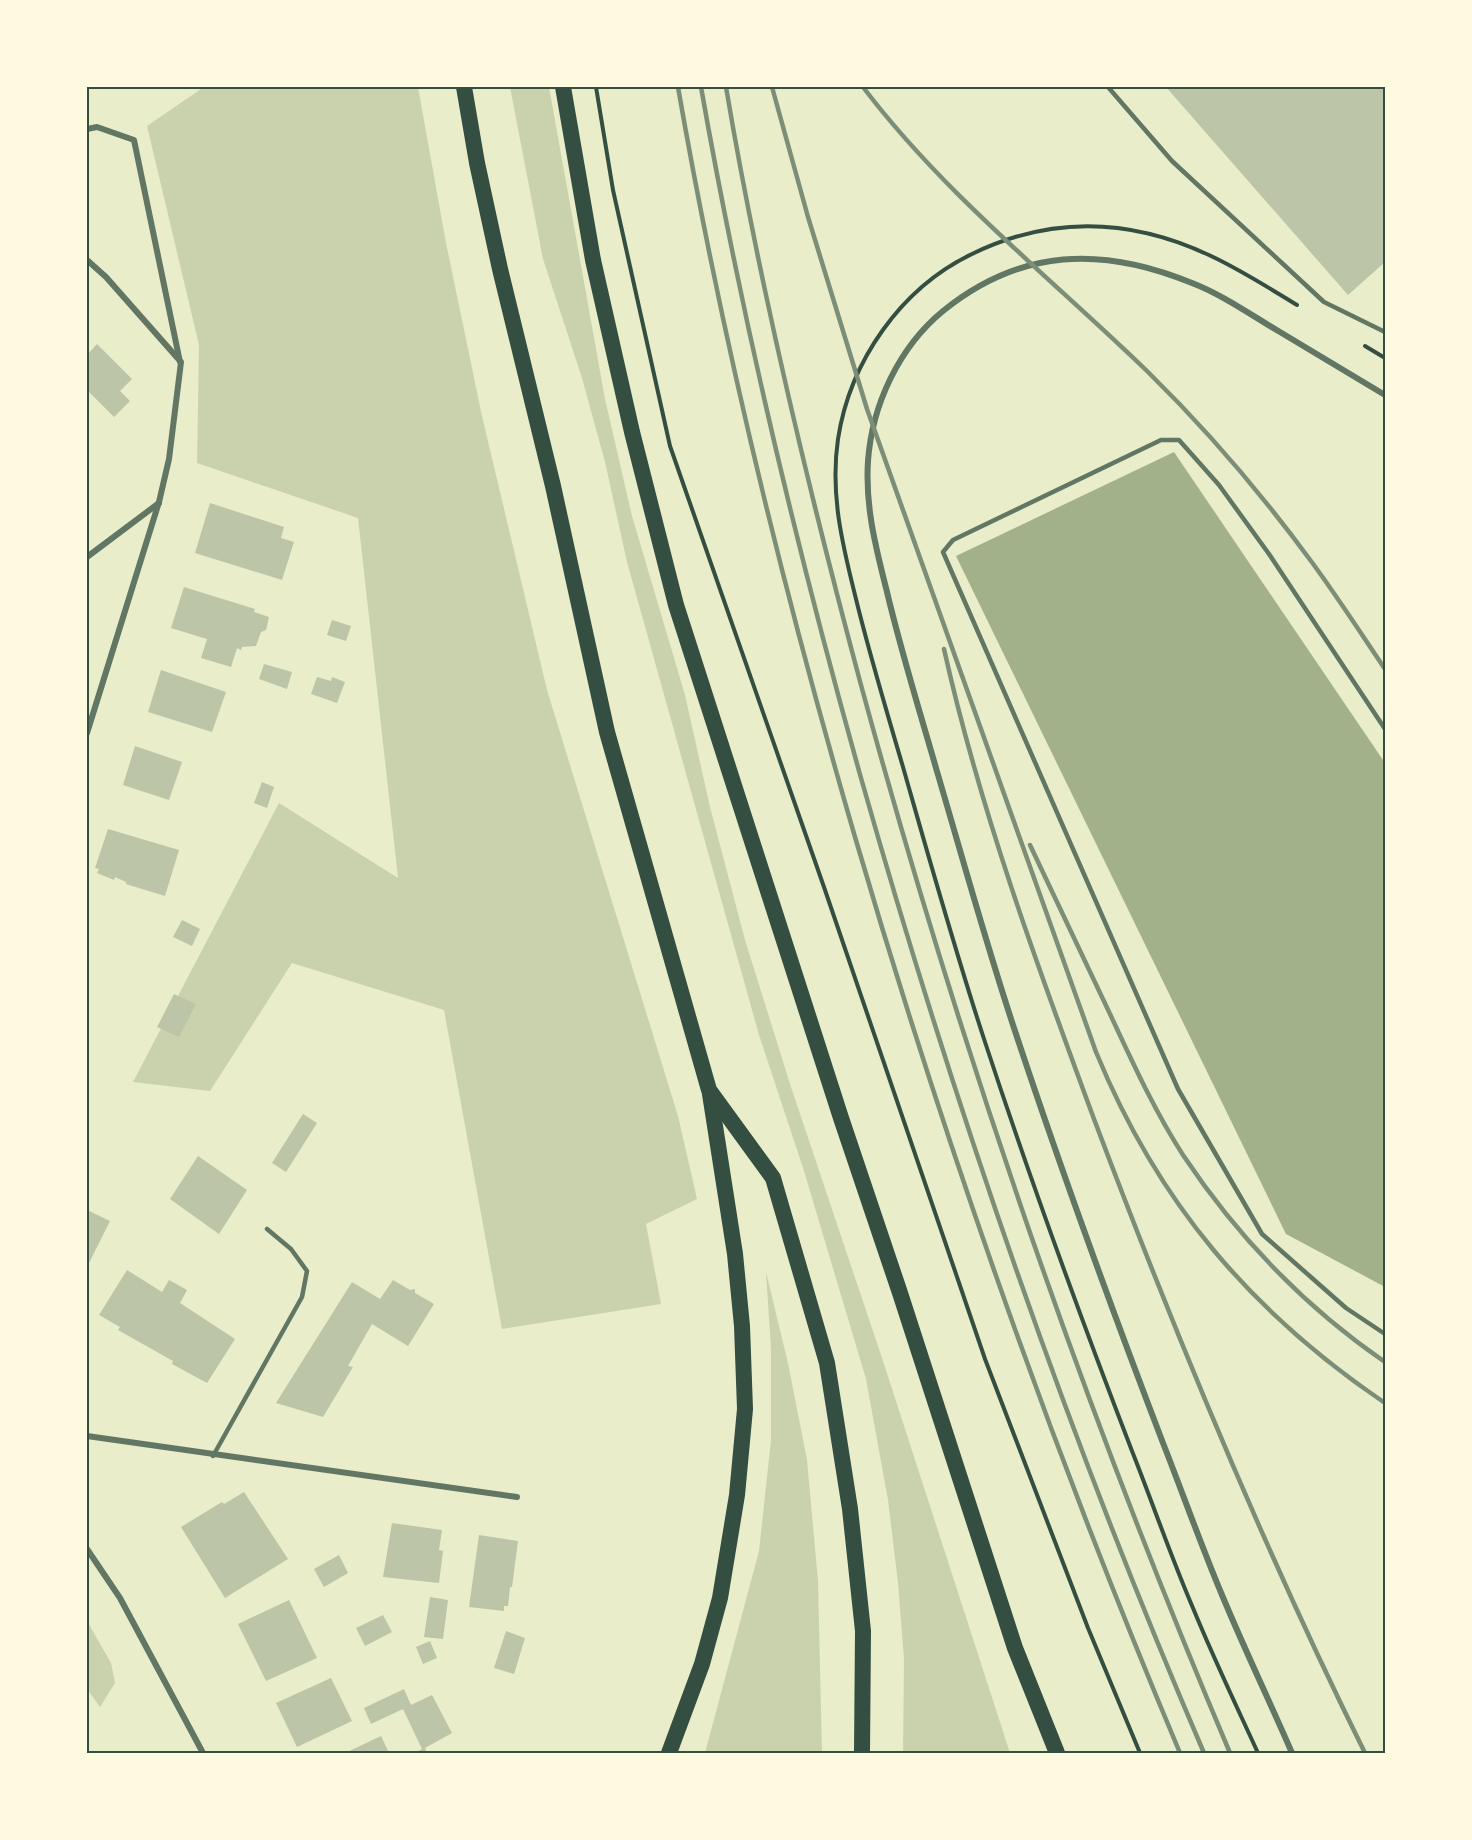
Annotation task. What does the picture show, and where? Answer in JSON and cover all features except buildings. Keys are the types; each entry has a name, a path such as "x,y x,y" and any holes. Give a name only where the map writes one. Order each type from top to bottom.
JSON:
{"highway":[{"path":"464,87 477,163 500,269 553,486 607,732 709,1090 736,1264 742,1326 745,1409 737,1495 720,1598 702,1664 669,1753"},
{"path":"563,87 593,260 632,432 676,605 1015,1648 1057,1753"},
{"path":"709,1090 773,1178 827,1363 850,1509 862,1632 862,1753"}],"street":[{"path":"87,129 97,127 134,140 181,362 169,459 159,502 87,733"},
{"path":"1292,1753 1222,1596 1105,1292 1015,1032 983,930 893,616 869,514 867,488 869,453 882,398 896,368 913,342 937,316 961,297 1000,276 1031,264 1057,259 1079,257 1124,262 1157,270 1195,284 1385,395"},
{"path":"87,260 181,362"},
{"path":"87,557 159,502"},
{"path":"87,1436 213,1456 517,1497"},
{"path":"87,1549 120,1598 203,1753"}],"lane":[{"path":"1108,87 1172,161 1324,302 1385,332"},
{"path":"1385,729 1269,554 1220,485 1179,440 1161,440 953,540 943,552 1178,1089 1262,1234 1346,1308 1385,1334"},
{"path":"213,1456 302,1297 308,1271 291,1249 267,1229"}],"path":[{"path":"596,87 613,190 670,447 985,1359 1088,1628 1140,1753"},
{"path":"1258,1753 1193,1608 1080,1314 985,1042 952,939 862,625 837,519 835,488 838,439 845,407 868,352 888,322 916,292 960,260 988,246 1023,233 1053,227 1087,225 1131,231 1166,240 1208,255 1306,311"},
{"path":"1355,340 1385,358"}],"shaded area":[{"path":"204,87 418,87 446,243 482,416 547,690 678,1116 697,1199 646,1224 661,1304 502,1329 444,1010 292,963 210,1091 133,1082 279,803 398,878 358,518 197,463 199,345 147,126"},
{"path":"510,87 549,87 605,399 632,516 685,695 710,807 745,940 791,1087 884,1364 1010,1753 903,1753 904,1659 898,1583 888,1500 866,1379 804,1171 759,1035 627,562 605,462 582,378 543,259"},
{"path":"1174,452 1385,763 1385,1287 1286,1234 956,556"},
{"path":"766,1272 788,1363 807,1460 818,1581 822,1753 705,1753 759,1551 771,1440 771,1349"},
{"path":"87,1621 111,1663 115,1683 100,1707 87,1689"}],"railway":[{"path":"678,87 714,276 756,464 803,651 855,837 926,1069 1004,1300 1089,1527 1180,1753"},
{"path":"701,87 734,261 772,434 837,692 897,902 975,1149 1060,1393 1106,1514 1204,1753"},
{"path":"726,87 754,238 786,388 822,537 899,821 940,957 982,1091 1075,1359 1124,1491 1230,1753"},
{"path":"772,87 808,217 867,409 1096,1052 1121,1107 1148,1158 1179,1205 1213,1250 1251,1292 1292,1331 1385,1403"},
{"path":"863,87 928,164 963,200 1112,337 1211,438 1252,485 1308,557 1385,669"},
{"path":"944,649 958,709 992,828 1031,945 1094,1119 1188,1360 1291,1597 1365,1753"},
{"path":"1030,845 1144,1085 1183,1155 1226,1214 1274,1268 1327,1318 1385,1362"}]}
